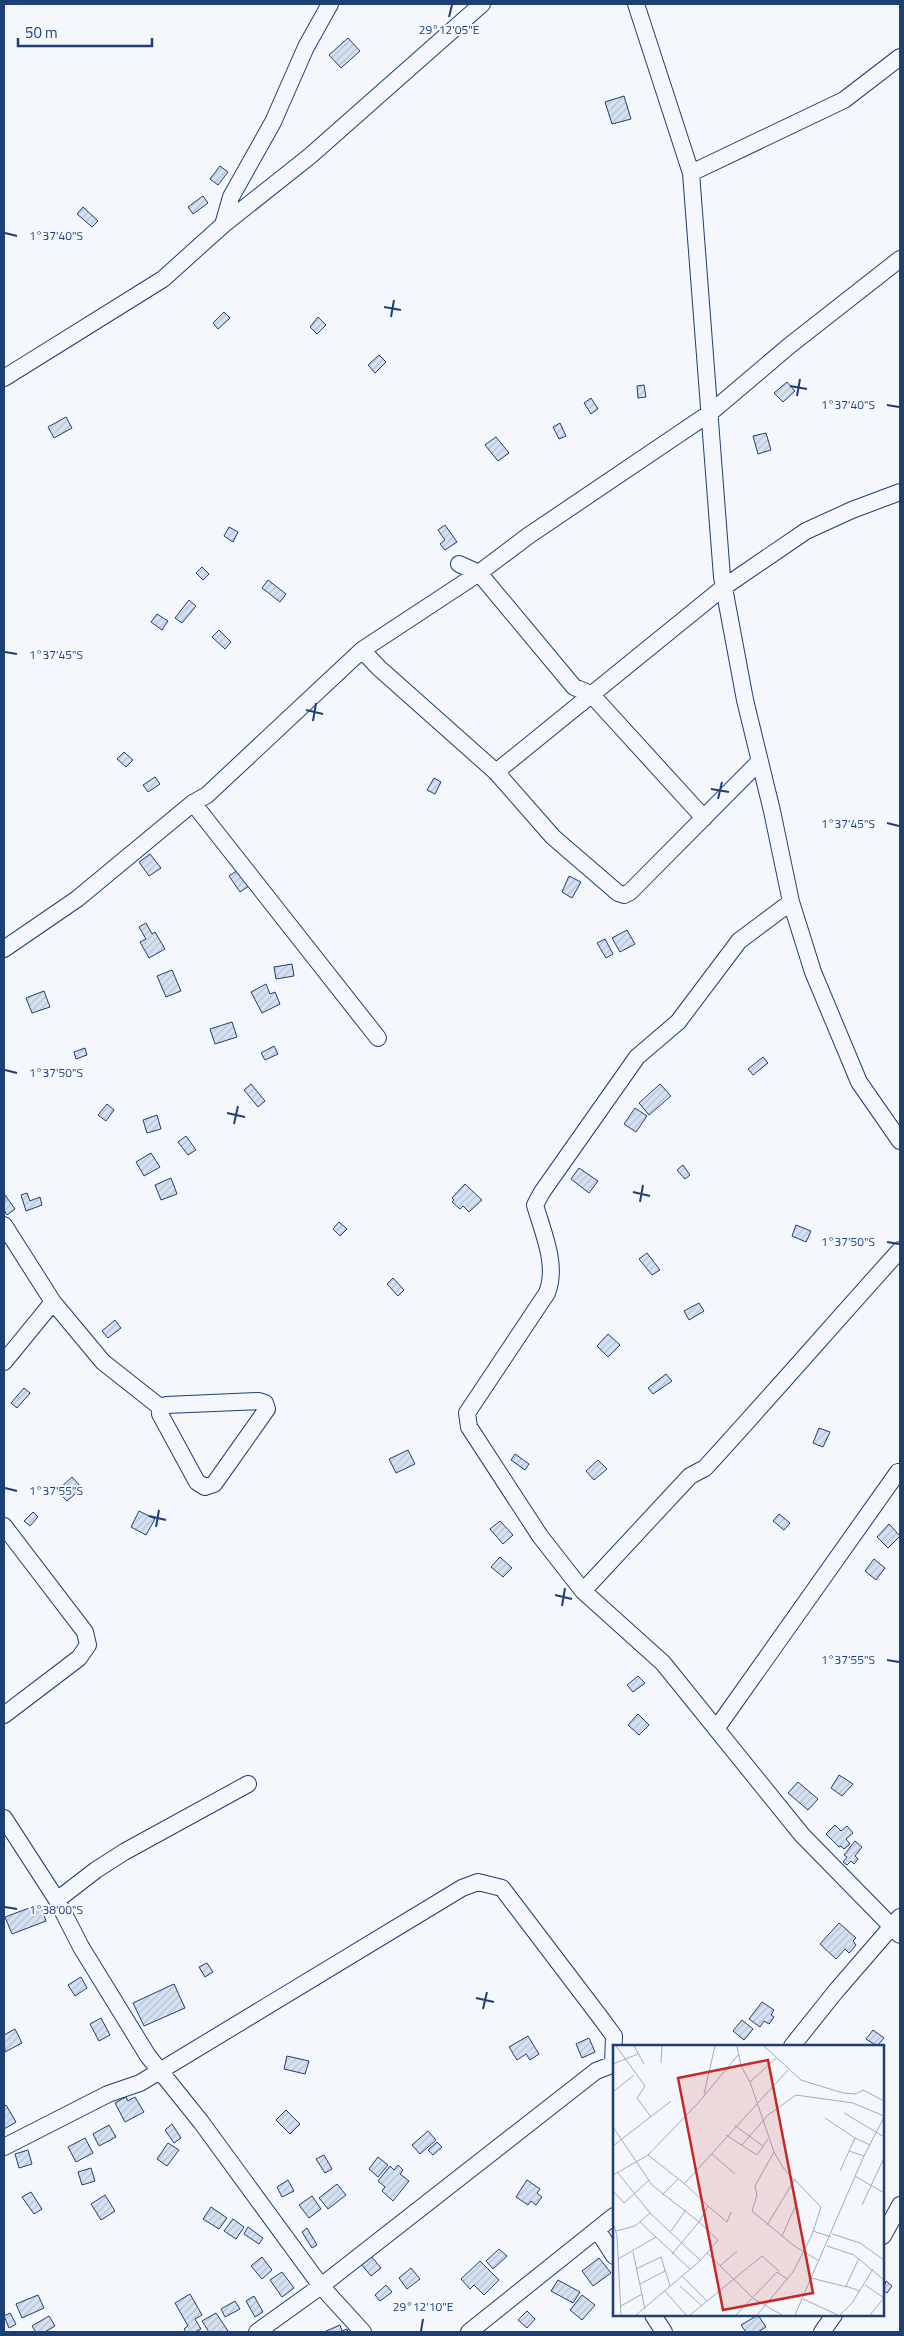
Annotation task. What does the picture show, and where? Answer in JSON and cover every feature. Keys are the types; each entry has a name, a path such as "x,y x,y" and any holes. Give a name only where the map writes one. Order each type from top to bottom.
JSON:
{"street":[{"path":"223,225 230,197 273,122 306,47 330,4"},
{"path":"4,378 163,279 223,225 310,156 482,4"},
{"path":"636,4 691,173 724,587 745,700 791,902 813,972 859,1082 900,1141"},
{"path":"691,173 844,100 900,57"},
{"path":"4,950 77,899 193,803 207,795 362,650 479,573 528,536 710,413 789,346 900,259"},
{"path":"496,772 724,587 806,531 852,510 900,492"},
{"path":"459,564 479,573 574,687 591,694 704,818"},
{"path":"362,650 379,668 496,772 553,837 618,893 624,895 630,892 760,761"},
{"path":"193,803 378,1038"},
{"path":"791,902 739,941 678,1022 637,1057 542,1192 535,1205 552,1268 551,1282 547,1293 467,1413 469,1427 540,1536 583,1591 663,1664 802,1835 897,1927 836,1991 793,2045"},
{"path":"4,1224 53,1302 103,1362 160,1407"},
{"path":"583,1591 690,1476 705,1468 787,1379 840,1316 900,1250"},
{"path":"4,1362 53,1302"},
{"path":"259,1401 265,1403 266,1409 214,1484 205,1487 197,1482 160,1414 160,1407 166,1405 259,1401"},
{"path":"716,1729 898,1472"},
{"path":"4,1526 86,1632 88,1645 79,1658 4,1715"},
{"path":"57,1900 117,1857 248,1784"},
{"path":"4,1818 57,1900 81,1947 148,2056 201,2122 321,2286 362,2332"},
{"path":"4,2147 108,2094 140,2083 462,1888 478,1882 502,1888 614,2036 614,2045"},
{"path":"257,2332 321,2286 596,2071 613,2064"},
{"path":"884,2234 900,2205"},
{"path":"469,2332 598,2231 613,2217"},
{"path":"598,2231 613,2254"},
{"path":"654,2316 664,2332"},
{"path":"822,2332 833,2316"}],"building":[{"path":"348,38 360,51 341,68 329,55"},
{"path":"624,96 631,119 612,124 605,102"},
{"path":"220,166 228,172 218,185 210,179"},
{"path":"203,196 208,203 193,214 188,207"},
{"path":"83,207 98,221 92,227 77,214"},
{"path":"224,312 230,318 218,329 213,323"},
{"path":"318,317 326,325 317,334 310,327"},
{"path":"379,355 386,362 375,373 368,365"},
{"path":"787,382 795,391 783,402 774,393"},
{"path":"644,385 646,397 638,398 637,386"},
{"path":"591,398 598,409 591,414 584,403"},
{"path":"66,417 72,428 54,438 48,427"},
{"path":"560,423 566,436 559,439 553,427"},
{"path":"766,433 771,450 758,454 753,436"},
{"path":"496,437 509,453 498,461 485,445"},
{"path":"445,525 457,542 445,550 440,544 445,540 438,530"},
{"path":"229,527 238,532 233,542 224,536"},
{"path":"202,567 209,574 203,580 196,573"},
{"path":"268,580 286,594 280,602 262,588"},
{"path":"189,600 196,606 182,623 175,618"},
{"path":"157,614 168,621 162,630 151,622"},
{"path":"219,630 231,642 225,649 212,637"},
{"path":"124,752 133,760 126,767 117,759"},
{"path":"155,777 160,784 148,792 143,785"},
{"path":"434,778 441,782 435,794 427,790"},
{"path":"150,854 161,868 149,876 139,862"},
{"path":"238,870 249,886 240,892 229,876"},
{"path":"569,876 581,882 572,898 562,892"},
{"path":"146,923 152,934 155,932 165,949 149,958 140,942 146,939 139,927"},
{"path":"627,930 635,944 620,952 612,938"},
{"path":"605,939 613,954 606,958 597,943"},
{"path":"292,964 294,976 276,979 274,967"},
{"path":"172,970 181,991 166,997 157,976"},
{"path":"266,984 270,994 275,992 280,1004 262,1013 251,992"},
{"path":"44,991 50,1007 32,1013 26,998"},
{"path":"232,1022 237,1037 215,1044 210,1029"},
{"path":"274,1046 278,1054 265,1060 261,1053"},
{"path":"85,1048 87,1055 76,1059 74,1052"},
{"path":"763,1057 768,1063 753,1075 748,1069"},
{"path":"251,1084 265,1101 258,1107 244,1090"},
{"path":"660,1084 671,1096 649,1115 639,1103"},
{"path":"107,1104 114,1110 106,1121 98,1115"},
{"path":"635,1108 647,1116 636,1132 624,1124"},
{"path":"157,1115 161,1129 147,1133 143,1120"},
{"path":"186,1136 196,1150 188,1155 178,1142"},
{"path":"151,1153 160,1167 144,1176 136,1162"},
{"path":"683,1165 690,1175 685,1179 677,1170"},
{"path":"579,1168 598,1181 589,1193 571,1179"},
{"path":"171,1178 177,1194 161,1200 155,1185"},
{"path":"465,1184 482,1200 469,1212 463,1206 460,1209 452,1202 454,1200 452,1198"},
{"path":"27,1193 30,1201 40,1197 42,1205 26,1211 21,1195"},
{"path":"5,1195 15,1209 7,1215 4,1210"},
{"path":"339,1222 347,1229 340,1236 333,1229"},
{"path":"796,1225 811,1231 806,1242 792,1236"},
{"path":"647,1253 660,1270 652,1275 639,1259"},
{"path":"393,1278 404,1290 398,1296 387,1284"},
{"path":"699,1303 704,1311 689,1320 684,1311"},
{"path":"115,1320 121,1328 108,1338 102,1331"},
{"path":"608,1334 620,1345 608,1357 597,1346"},
{"path":"666,1374 672,1381 653,1394 648,1388"},
{"path":"24,1388 30,1393 17,1408 11,1403"},
{"path":"819,1428 830,1432 823,1447 813,1443"},
{"path":"408,1450 415,1464 396,1473 389,1459"},
{"path":"515,1454 529,1464 525,1470 511,1460"},
{"path":"598,1460 607,1469 594,1480 586,1471"},
{"path":"72,1477 82,1488 67,1501 57,1491"},
{"path":"139,1511 155,1519 146,1535 131,1527"},
{"path":"33,1512 38,1517 30,1526 24,1521"},
{"path":"779,1514 790,1523 784,1530 773,1521"},
{"path":"500,1521 513,1535 503,1544 490,1529"},
{"path":"889,1524 900,1536 888,1548 877,1537"},
{"path":"500,1557 512,1568 503,1577 491,1567"},
{"path":"874,1559 885,1568 876,1580 865,1571"},
{"path":"638,1676 645,1683 633,1692 627,1685"},
{"path":"638,1714 649,1725 639,1735 628,1725"},
{"path":"839,1775 853,1784 842,1796 831,1788"},
{"path":"798,1782 818,1799 808,1810 788,1793"},
{"path":"835,1825 841,1831 847,1826 853,1833 846,1839 850,1844 844,1849 841,1846 839,1847 826,1834"},
{"path":"855,1841 862,1847 855,1856 858,1859 854,1864 851,1861 847,1865 843,1862 847,1857 844,1855"},
{"path":"40,1904 46,1921 12,1934 5,1917"},
{"path":"839,1923 856,1938 853,1941 856,1945 849,1953 845,1949 836,1959 820,1944"},
{"path":"207,1963 213,1972 205,1977 199,1967"},
{"path":"81,1977 87,1988 75,1996 68,1985"},
{"path":"174,1984 185,2008 144,2026 133,2003"},
{"path":"762,2002 774,2010 771,2015 774,2017 769,2024 764,2021 760,2027 749,2019"},
{"path":"101,2018 110,2035 99,2041 90,2024"},
{"path":"742,2020 753,2029 744,2040 733,2031"},
{"path":"15,2029 22,2043 5,2052 4,2035"},
{"path":"873,2030 884,2038 878,2045 866,2039"},
{"path":"528,2036 539,2054 530,2060 526,2054 517,2060 509,2047"},
{"path":"589,2038 595,2052 582,2058 576,2044"},
{"path":"287,2056 309,2061 305,2074 284,2069"},
{"path":"126,2097 128,2101 135,2097 144,2112 125,2122 115,2103"},
{"path":"6,2105 16,2122 4,2129 4,2106"},
{"path":"286,2110 300,2124 290,2134 276,2120"},
{"path":"172,2124 181,2138 174,2143 165,2130"},
{"path":"109,2125 116,2137 99,2146 93,2134"},
{"path":"428,2131 436,2140 420,2154 412,2145"},
{"path":"85,2138 93,2153 76,2162 68,2147"},
{"path":"437,2142 442,2147 433,2155 428,2150"},
{"path":"168,2143 179,2150 167,2166 157,2159"},
{"path":"28,2150 32,2164 19,2168 15,2154"},
{"path":"324,2155 332,2169 325,2173 316,2159"},
{"path":"378,2157 388,2165 378,2177 369,2169"},
{"path":"398,2165 403,2170 400,2174 409,2181 393,2201 382,2191 385,2187 378,2181 390,2166 394,2170"},
{"path":"91,2168 95,2181 82,2185 78,2172"},
{"path":"288,2180 294,2191 282,2197 277,2187"},
{"path":"527,2180 540,2189 537,2193 542,2197 536,2205 531,2201 528,2205 516,2197"},
{"path":"337,2184 346,2195 328,2209 319,2198"},
{"path":"31,2192 42,2209 34,2214 22,2197"},
{"path":"105,2195 115,2211 101,2220 91,2204"},
{"path":"312,2196 321,2209 309,2218 299,2205"},
{"path":"211,2207 227,2218 219,2229 203,2219"},
{"path":"233,2219 244,2227 236,2239 224,2231"},
{"path":"248,2227 263,2238 259,2244 244,2234"},
{"path":"307,2228 317,2245 312,2248 302,2232"},
{"path":"499,2249 507,2256 493,2269 486,2261"},
{"path":"371,2256 381,2268 371,2276 361,2264"},
{"path":"262,2257 272,2270 262,2279 251,2266"},
{"path":"599,2258 611,2273 593,2286 582,2271"},
{"path":"480,2261 499,2280 484,2295 474,2285 470,2289 461,2279"},
{"path":"411,2268 420,2279 407,2289 399,2278"},
{"path":"282,2272 294,2288 282,2297 270,2280"},
{"path":"558,2280 580,2292 573,2303 551,2291"},
{"path":"886,2281 892,2286 887,2293 884,2291"},
{"path":"386,2285 392,2292 380,2301 375,2295"},
{"path":"190,2294 202,2315 195,2319 201,2329 195,2332 186,2332 184,2329 188,2326 175,2303"},
{"path":"38,2295 44,2308 22,2318 16,2304"},
{"path":"582,2295 595,2305 582,2320 570,2310"},
{"path":"254,2296 263,2312 255,2317 246,2301"},
{"path":"235,2301 240,2309 225,2317 221,2309"},
{"path":"527,2311 535,2319 527,2328 518,2320"},
{"path":"10,2313 16,2324 9,2328 4,2316"},
{"path":"216,2313 228,2331 209,2332 202,2321"},
{"path":"49,2316 55,2326 45,2332 36,2332 32,2326"},
{"path":"759,2316 766,2327 758,2332 746,2332 741,2325"},
{"path":"340,2325 342,2331 347,2329 348,2332 324,2332"}]}
